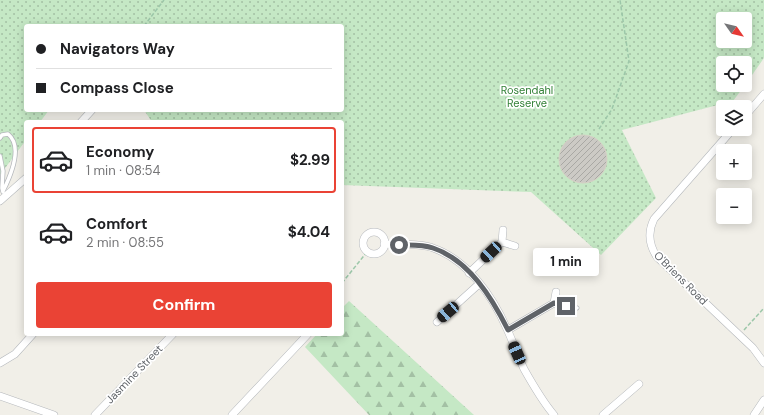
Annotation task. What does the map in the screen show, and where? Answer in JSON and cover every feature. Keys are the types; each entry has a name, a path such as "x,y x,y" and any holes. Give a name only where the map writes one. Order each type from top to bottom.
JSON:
{"street":[{"path":"752,108 764,94"},
{"path":"83,120 90,112"},
{"name":"O'Briens Road","path":"727,136 658,214 652,223 649,234 650,245 657,257 753,348 764,363"},
{"path":"0,202 4,194 24,179"},
{"path":"469,273 502,242 503,230"},
{"path":"371,233 381,235 384,239 384,244 380,252 376,254 367,252 364,249 363,244 367,235 371,233"},
{"path":"502,242 515,246"},
{"path":"384,244 432,248 446,254 469,273 497,308 524,368 536,390 554,415"},
{"path":"437,322 479,284"},
{"path":"554,303 556,292"},
{"path":"508,330 554,303 566,306"},
{"path":"0,363 15,354 31,336"},
{"name":"Jasmine Street","path":"95,415 171,336"},
{"path":"232,415 306,336"},
{"path":"603,415 639,384"},
{"path":"0,396 54,415"},
{"path":"754,415 764,400"}],"lane":[{"path":"0,138 2,135 8,134 16,144 16,153 4,194"},
{"path":"0,156 3,171 4,194"},
{"path":"566,306 577,308"}],"path":[{"path":"146,24 164,0"},
{"path":"599,129 612,109 629,61 620,0"},
{"path":"344,281 367,252"},
{"path":"739,335 764,308"}],"green space":[{"name":"Rosendahl Reserve","path":"0,0 764,0 764,58 752,75 752,56 716,56 716,92 740,92 734,100 716,100 716,105 622,130 656,198 601,255 531,192 344,185 344,120 151,120 145,112 344,112 344,24 24,24 24,112 48,112 42,120 24,120 24,143 0,175"},
{"path":"349,301 474,415 369,415 305,347 315,336 344,336 344,306"}],"building":[{"path":"583,135 592,137 600,142 605,150 607,159 605,168 600,176 592,181 583,183 574,181 566,176 561,168 559,159 561,150 566,142 574,137"}],"route":[{"path":"399,245 427,246 446,254 457,262 488,294 508,330 554,303 566,306"}]}
